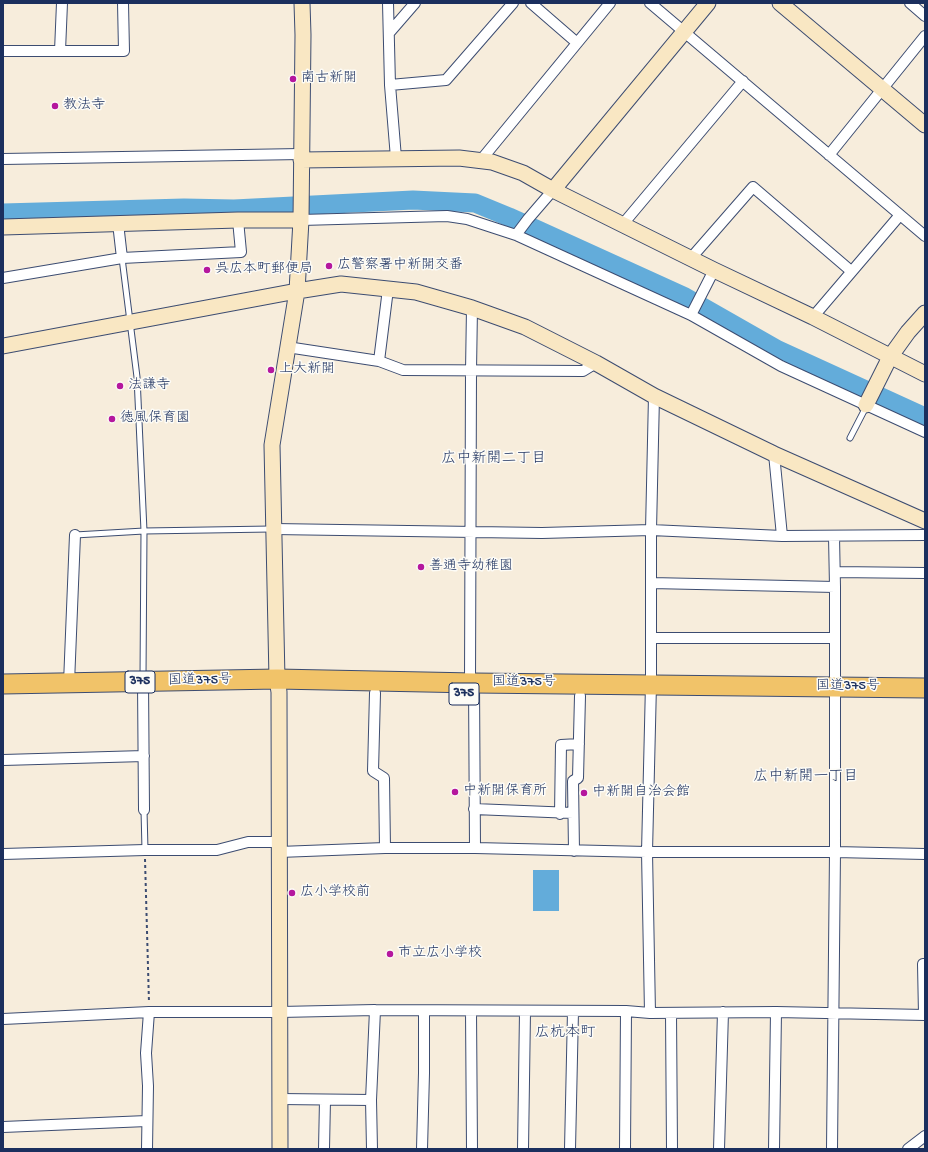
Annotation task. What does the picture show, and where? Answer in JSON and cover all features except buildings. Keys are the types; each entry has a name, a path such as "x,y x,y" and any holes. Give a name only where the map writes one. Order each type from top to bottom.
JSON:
{"highway":[{"name":"国道375号","path":"3,684 69,683 143,688"},
{"name":"国道375号","path":"278,686 375,693 473,687 580,696 651,690"},
{"name":"国道375号","path":"3,697 143,688 278,686 473,687 835,693 925,688"},
{"name":"国道375号","path":"835,693 925,701"}],"street":[{"path":"60,51 62,3"},
{"path":"3,50 124,51 123,3"},
{"path":"280,1149 278,686 272,445 297,291 301,211 302,3"},
{"path":"388,3 390,85 396,158"},
{"path":"389,33 415,3"},
{"path":"390,85 446,80 512,3"},
{"path":"531,3 576,42"},
{"path":"481,160 576,42 610,3"},
{"path":"650,3 925,236"},
{"path":"518,232 528,218 708,3"},
{"path":"780,3 925,125"},
{"path":"910,3 925,16"},
{"path":"829,155 925,36"},
{"path":"623,224 743,81"},
{"path":"3,159 174,157 228,154 301,157 459,158 492,162 523,173 553,190 714,270 813,317 925,374"},
{"path":"691,258 753,187 851,271"},
{"path":"3,227 238,220 301,211 447,216 467,219 518,232 693,311 781,366 871,396 925,432"},
{"path":"813,317 900,215"},
{"path":"3,278 122,258 241,252 238,220"},
{"path":"118,223 122,258"},
{"path":"693,311 714,270"},
{"path":"3,346 341,284 416,292 472,308 525,327 596,363 654,396 774,454 925,521"},
{"path":"379,361 388,289"},
{"path":"472,308 470,532 475,848"},
{"path":"871,396 890,357 908,332 925,313"},
{"path":"287,347 379,361 403,370 583,371 596,363"},
{"path":"650,1013 647,852 651,690 650,530 654,396"},
{"path":"774,454 782,536"},
{"path":"274,529 470,532 650,530 782,536 925,535"},
{"path":"69,683 75,535"},
{"path":"832,1149 835,852 834,536"},
{"path":"835,572 925,573"},
{"path":"650,583 835,587"},
{"path":"651,638 835,638"},
{"path":"143,688 144,810"},
{"path":"375,693 373,770 384,778 385,848"},
{"path":"574,851 573,781 578,778 580,696"},
{"path":"560,814 561,745 579,744"},
{"path":"3,760 144,756"},
{"path":"474,808 573,814"},
{"path":"3,854 144,850 217,850 248,842 279,847 925,854"},
{"path":"3,1019 149,1012 375,1010 525,1012 626,1011 650,1013 776,1012 924,1016 923,964 925,964"},
{"path":"372,1149 371,1100 375,1010"},
{"path":"422,1149 424,1011"},
{"path":"471,1011 472,1149"},
{"path":"570,1149 573,1011"},
{"path":"625,1149 626,1011"},
{"path":"147,1149 148,1086 146,1054 149,1012"},
{"path":"523,1149 525,1012"},
{"path":"720,1149 724,1012"},
{"path":"774,1149 776,1012"},
{"path":"671,1013 672,1149"},
{"path":"280,1099 371,1100"},
{"path":"324,1149 325,1100"},
{"path":"3,1127 147,1122"},
{"path":"908,1149 925,1136"}],"lane":[{"path":"122,258 138,377 144,531 143,688"},
{"path":"850,438 871,396"},
{"path":"75,535 144,531 274,529"},
{"path":"144,810 144,850"}],"path":[{"path":"144,850 149,1012"}],"water":[{"path":"533,870 559,870 559,911 533,911"}],"waterway":[{"path":"3,213 184,208 234,209 413,200 475,203 685,297 778,350 925,417"}],"place":[{"name":"南古新開","path":"293,79"},
{"name":"教法寺","path":"55,106"},
{"name":"広警察署中新開交番","path":"329,266"},
{"name":"呉広本町郵便局","path":"207,270"},
{"name":"上大新開","path":"271,370"},
{"name":"法謙寺","path":"120,386"},
{"name":"徳風保育園","path":"112,419"},
{"name":"善通寺幼稚園","path":"421,567"},
{"name":"中新開保育所","path":"455,792"},
{"name":"中新開自治会館","path":"584,793"},
{"name":"広小学校前","path":"292,893"},
{"name":"市立広小学校","path":"390,954"}],"district":[{"name":"広中新開二丁目","path":"494,460"},
{"name":"広中新開一丁目","path":"806,778"},
{"name":"広杭本町","path":"565,1034"}]}
